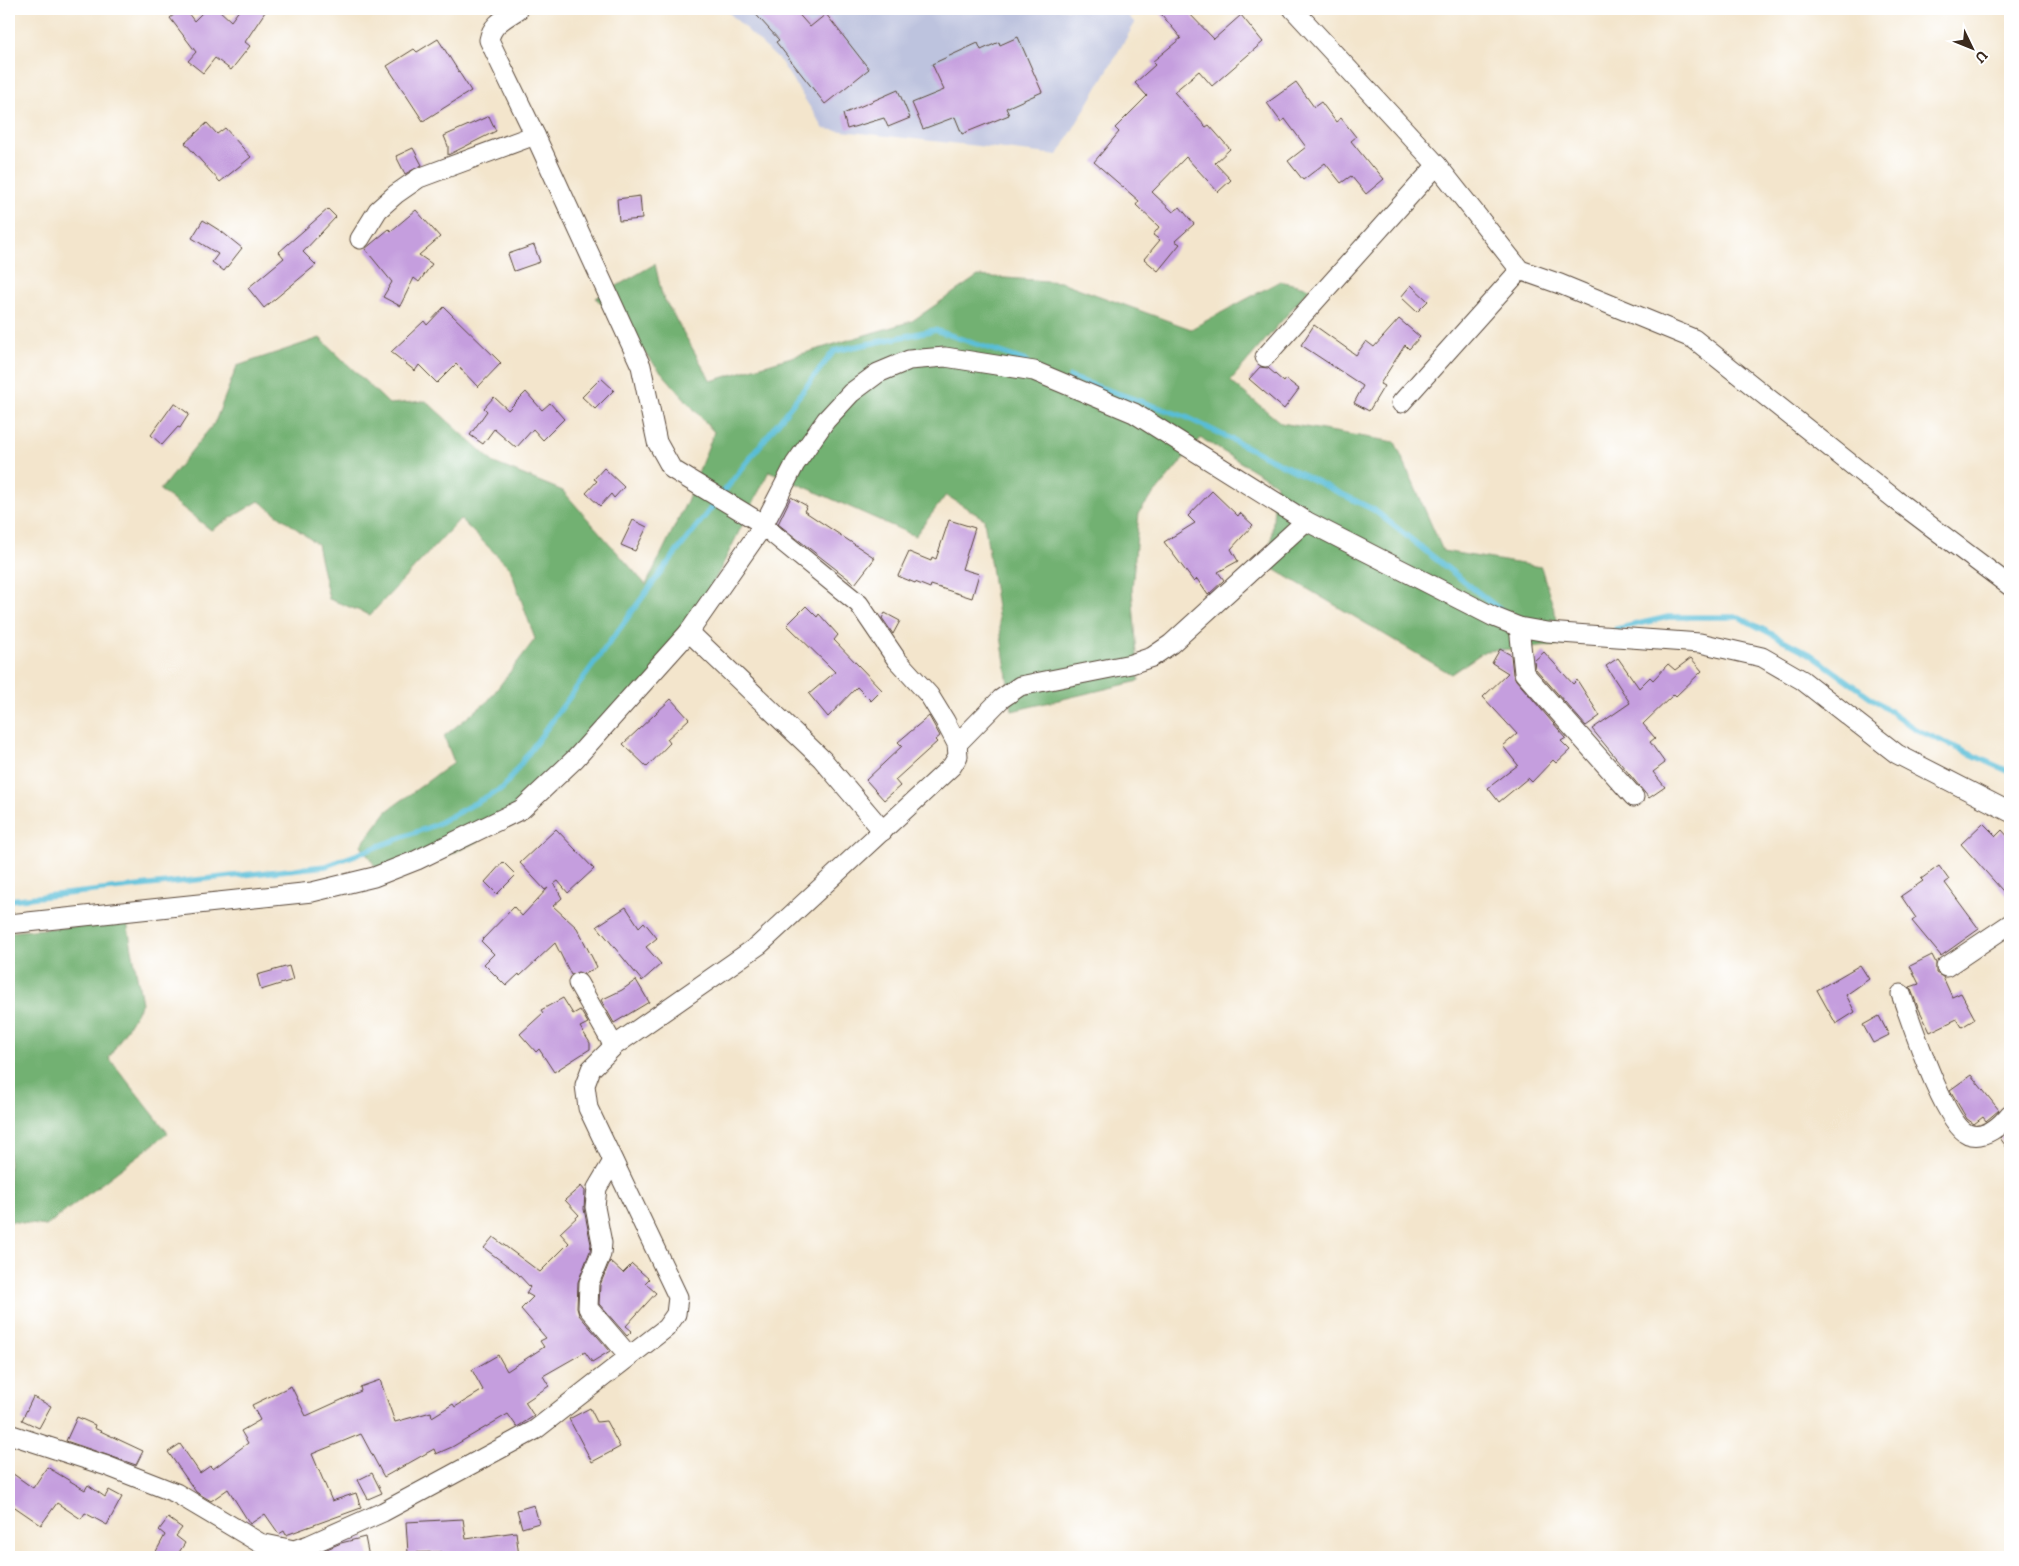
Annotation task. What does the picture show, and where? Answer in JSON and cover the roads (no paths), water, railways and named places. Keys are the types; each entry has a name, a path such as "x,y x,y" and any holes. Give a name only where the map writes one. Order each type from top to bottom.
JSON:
{"street":[{"path":"9,1434 107,1466 176,1493 260,1543 294,1550 383,1512 535,1430 666,1328 676,1314 678,1297 588,1108 585,1090 591,1069 614,1046 759,945 952,766 958,756 957,744 928,695 897,660 859,604 759,523 672,469 657,442 641,366 535,135 489,40 491,31 498,23 519,9"},
{"path":"1293,9 1438,165 1520,270 1560,284 1694,339 1896,500 2010,586"},
{"path":"360,239 378,210 396,194 419,178 535,135"},
{"path":"1265,357 1438,165"},
{"path":"1402,403 1520,270"},
{"path":"9,924 312,892 348,884 374,877 417,860 522,810 576,758 689,632 795,464 826,420 851,393 878,373 909,360 945,357 1034,370 1134,413 1306,521 1494,617 1519,627 1547,632 1700,643 1762,657 1802,680 1897,754 2010,812"},
{"path":"957,744 1001,699 1020,686 1131,664 1152,657 1171,644 1306,521"},
{"path":"1519,627 1524,673 1634,797"},
{"path":"689,632 822,759 882,831"},
{"path":"1946,967 2010,924"},
{"path":"578,984 614,1046"},
{"path":"1901,994 1937,1090 1959,1127 1968,1134 1976,1135 1990,1132 2010,1114"},
{"path":"613,1160 597,1188 595,1207 602,1243 601,1254 593,1269 589,1284 588,1308 629,1356"}],"waterway":[{"path":"9,900 326,866 435,825 503,788 661,572 834,351 935,330 1026,361"},
{"path":"1070,377 1186,417 1374,510 1504,613"},
{"path":"1616,629 1668,617 1739,617 1810,654 1915,729 2010,772"}]}
